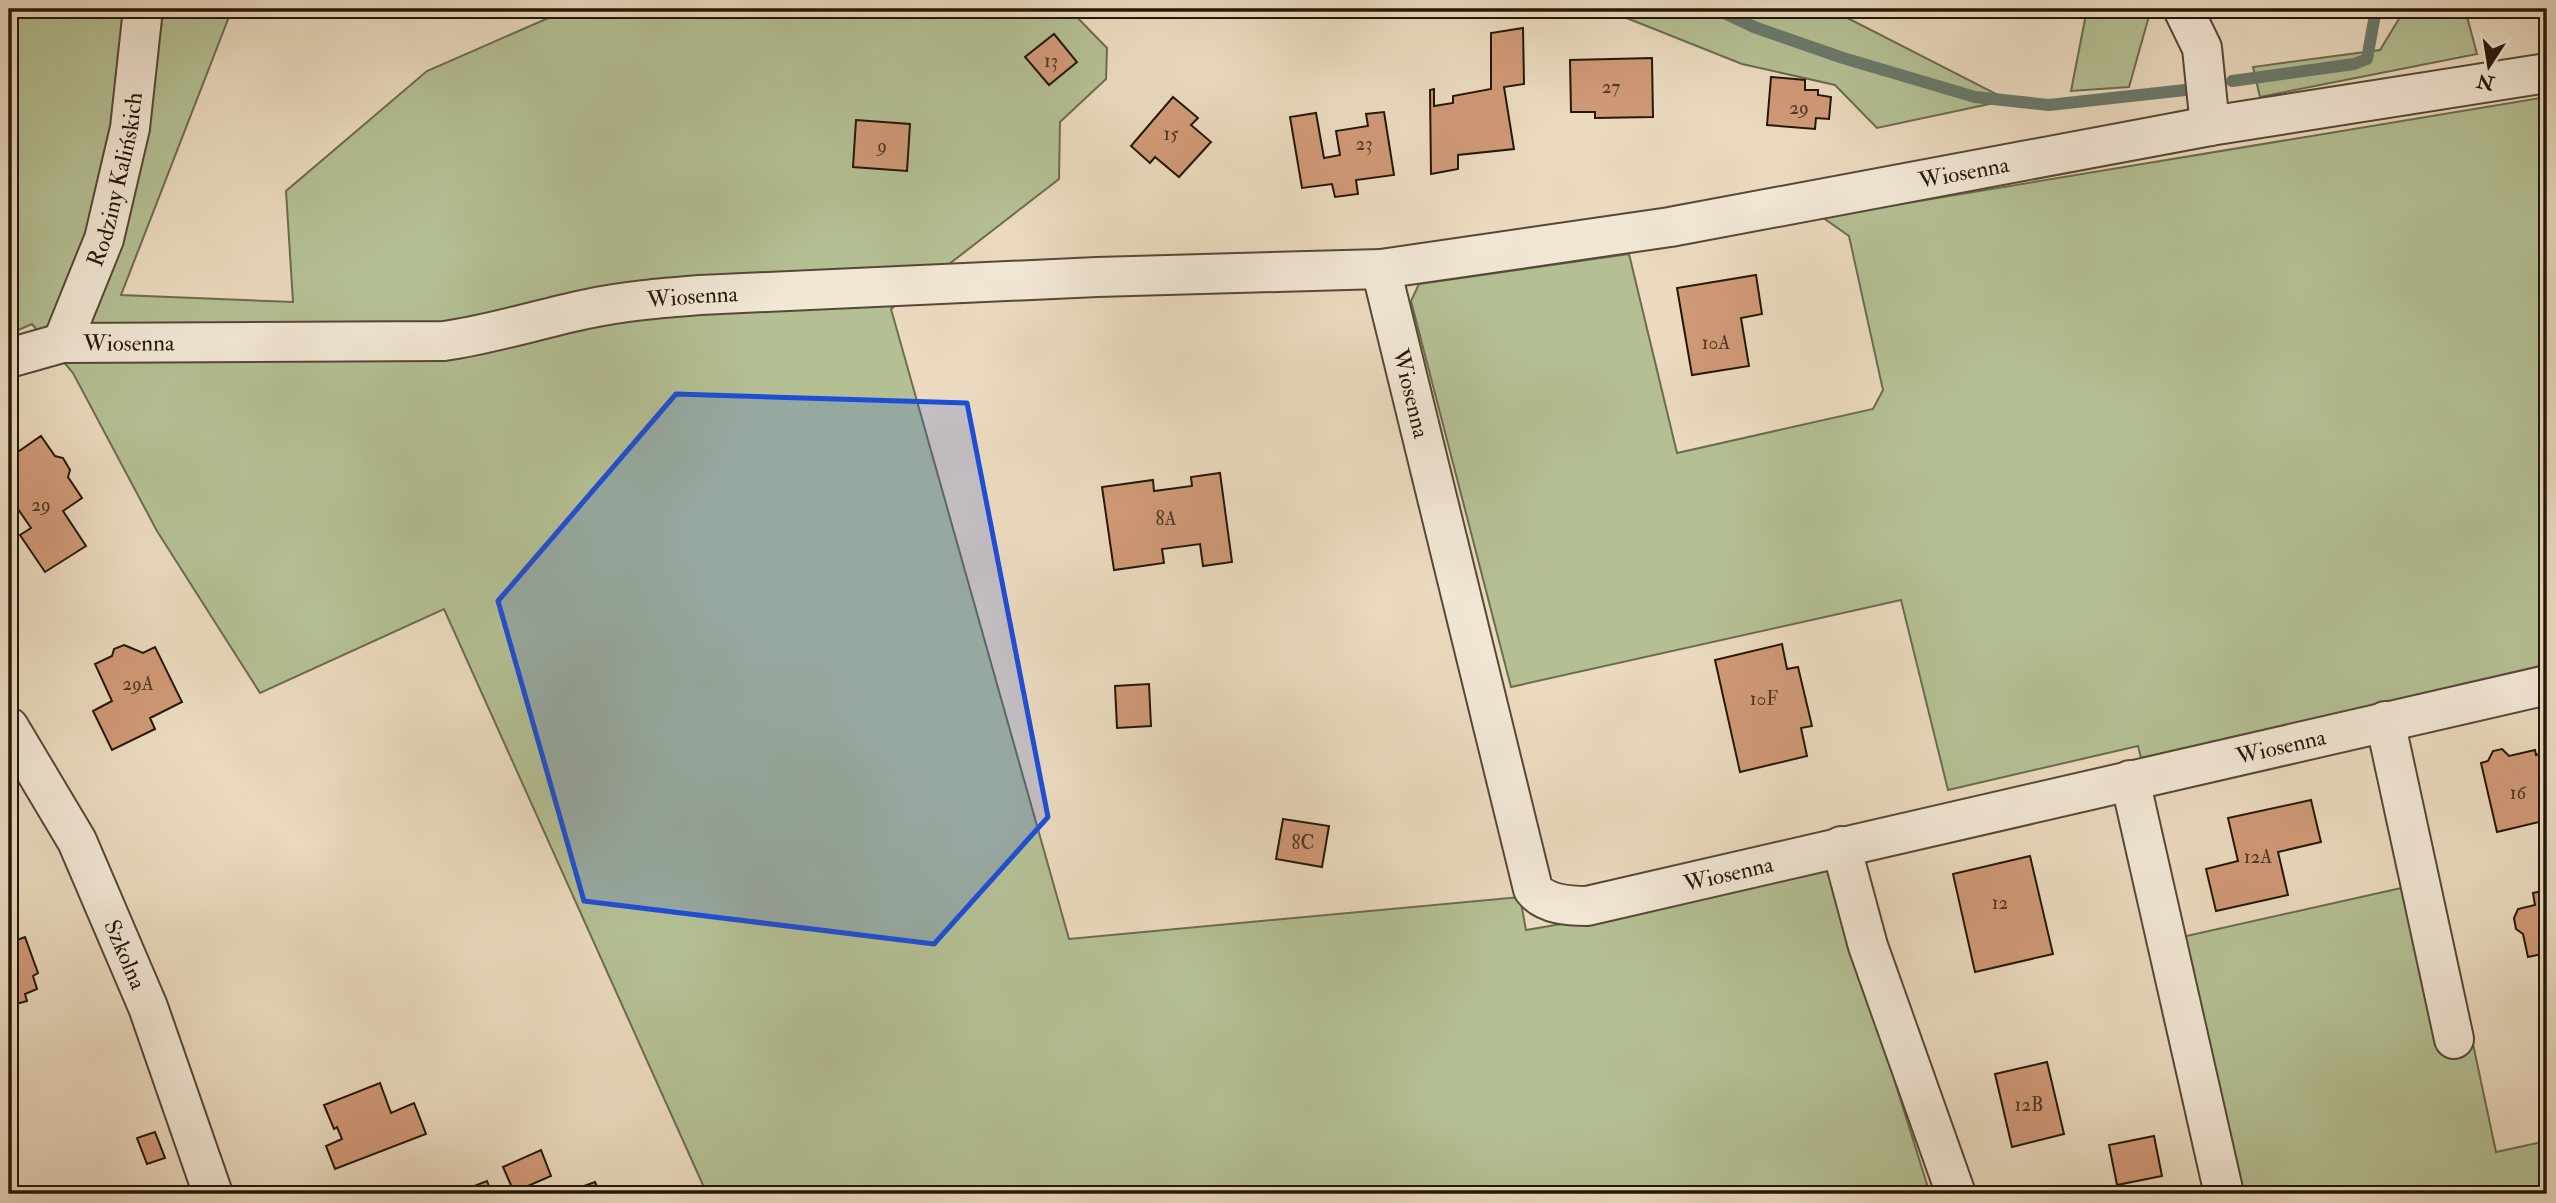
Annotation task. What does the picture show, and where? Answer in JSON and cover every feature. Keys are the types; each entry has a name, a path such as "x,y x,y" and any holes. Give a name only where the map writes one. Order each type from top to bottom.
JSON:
{"street":[{"name":"Rodziny Kalińskich","path":"62,343 104,239 130,128 143,9"},
{"path":"2183,9 2202,48 2210,127"},
{"name":"Wiosenna","path":"9,358 62,343 444,341 485,335 585,309 635,300 1097,277 1381,269 1670,227 2210,127 2547,73"},
{"name":"Wiosenna","path":"1381,269 1533,889 1538,895 1560,904 1587,906 2547,685"},
{"path":"2385,721 2455,1039"},
{"name":"Szkolna","path":"9,727 77,841 148,1007 213,1194"},
{"path":"2130,780 2224,1194"},
{"path":"1841,846 1868,946 1956,1194"}],"highlighted area":[{"path":"676,394 967,403 1048,817 934,944 584,901 498,601"}],"green space":[{"path":"9,9 232,9 121,295 293,302 286,191 427,71 569,9 1069,9 1107,48 1106,79 1060,122 1059,179 891,309 1069,939 1520,897 1526,930 1591,919 1826,861 1930,1194 707,1194 444,609 260,693 157,531 73,373 32,324 9,334"},
{"path":"1604,9 1830,9 2008,100 1877,128 1835,85 1742,64"},
{"path":"2087,9 2151,9 2129,87 2071,91"},
{"path":"2405,9 2465,9 2477,54 2260,97 2253,67 2380,50"},
{"path":"2547,97 2547,666 2141,758 2138,746 1948,790 1901,600 1511,687 1411,301 1419,284 1629,254 1677,453 1873,409 1883,390 1849,236 1822,217"},
{"path":"2406,887 2442,1052 2473,1044 2496,1152 2547,1141 2547,1194 2240,1194 2182,937"}],"building":[{"path":"1523,28 1524,84 1504,87 1514,149 1458,155 1458,169 1431,174 1430,90 1434,89 1434,106 1453,103 1453,96 1491,89 1491,33"},
{"path":"1054,34 1077,62 1049,85 1025,57"},
{"path":"1652,58 1653,117 1595,118 1595,112 1571,112 1570,60"},
{"path":"1771,77 1805,80 1805,90 1818,90 1818,95 1831,97 1829,119 1816,118 1815,129 1767,125"},
{"path":"1173,97 1198,118 1191,125 1211,142 1179,177 1155,157 1150,163 1131,146"},
{"path":"1384,112 1394,175 1356,180 1358,194 1335,197 1332,184 1302,188 1290,117 1316,113 1324,158 1340,155 1336,131 1368,126 1366,114"},
{"path":"856,120 910,124 907,171 853,167"},
{"path":"1756,275 1762,314 1741,318 1749,366 1692,375 1677,288"},
{"path":"41,436 55,456 63,458 70,470 68,477 82,498 63,511 86,546 45,572 20,535 31,528 18,509 9,514 9,458"},
{"path":"1220,473 1232,562 1203,566 1200,544 1162,549 1164,563 1114,570 1102,487 1153,480 1154,491 1192,486 1191,477"},
{"path":"1782,644 1787,669 1798,667 1812,726 1801,728 1807,756 1740,772 1715,660"},
{"path":"124,645 143,653 155,647 182,702 150,718 155,729 112,750 93,711 112,701 95,664 112,656 114,649"},
{"path":"1149,684 1151,726 1117,728 1115,686"},
{"path":"2502,749 2509,756 2535,750 2536,755 2547,752 2547,820 2497,832 2481,763 2488,761 2493,751"},
{"path":"2311,800 2321,842 2278,852 2288,895 2216,911 2206,869 2238,861 2228,818"},
{"path":"1283,819 1329,826 1322,867 1276,859"},
{"path":"2030,856 2053,954 1975,972 1953,874"},
{"path":"2547,890 2547,953 2528,957 2523,934 2516,929 2514,918 2518,909 2535,905 2533,893"},
{"path":"25,937 38,973 33,976 37,989 25,994 27,1001 9,1006 9,943"},
{"path":"2547,1043 2547,1064 2543,1044"},
{"path":"2047,1062 2064,1134 2012,1147 1995,1074"},
{"path":"380,1083 391,1113 414,1103 426,1134 335,1169 326,1146 342,1139 337,1127 334,1129 324,1105"},
{"path":"155,1132 165,1158 147,1164 137,1138"},
{"path":"2154,1136 2162,1176 2117,1185 2109,1145"},
{"path":"541,1150 551,1176 514,1192 503,1167"},
{"path":"487,1181 492,1194 454,1194"},
{"path":"595,1182 600,1194 562,1194"}],"waterway":[{"path":"1716,9 1754,27 1843,58 1975,97 2049,105 2185,90"},
{"path":"2232,81 2354,64 2367,59 2376,9"}]}
